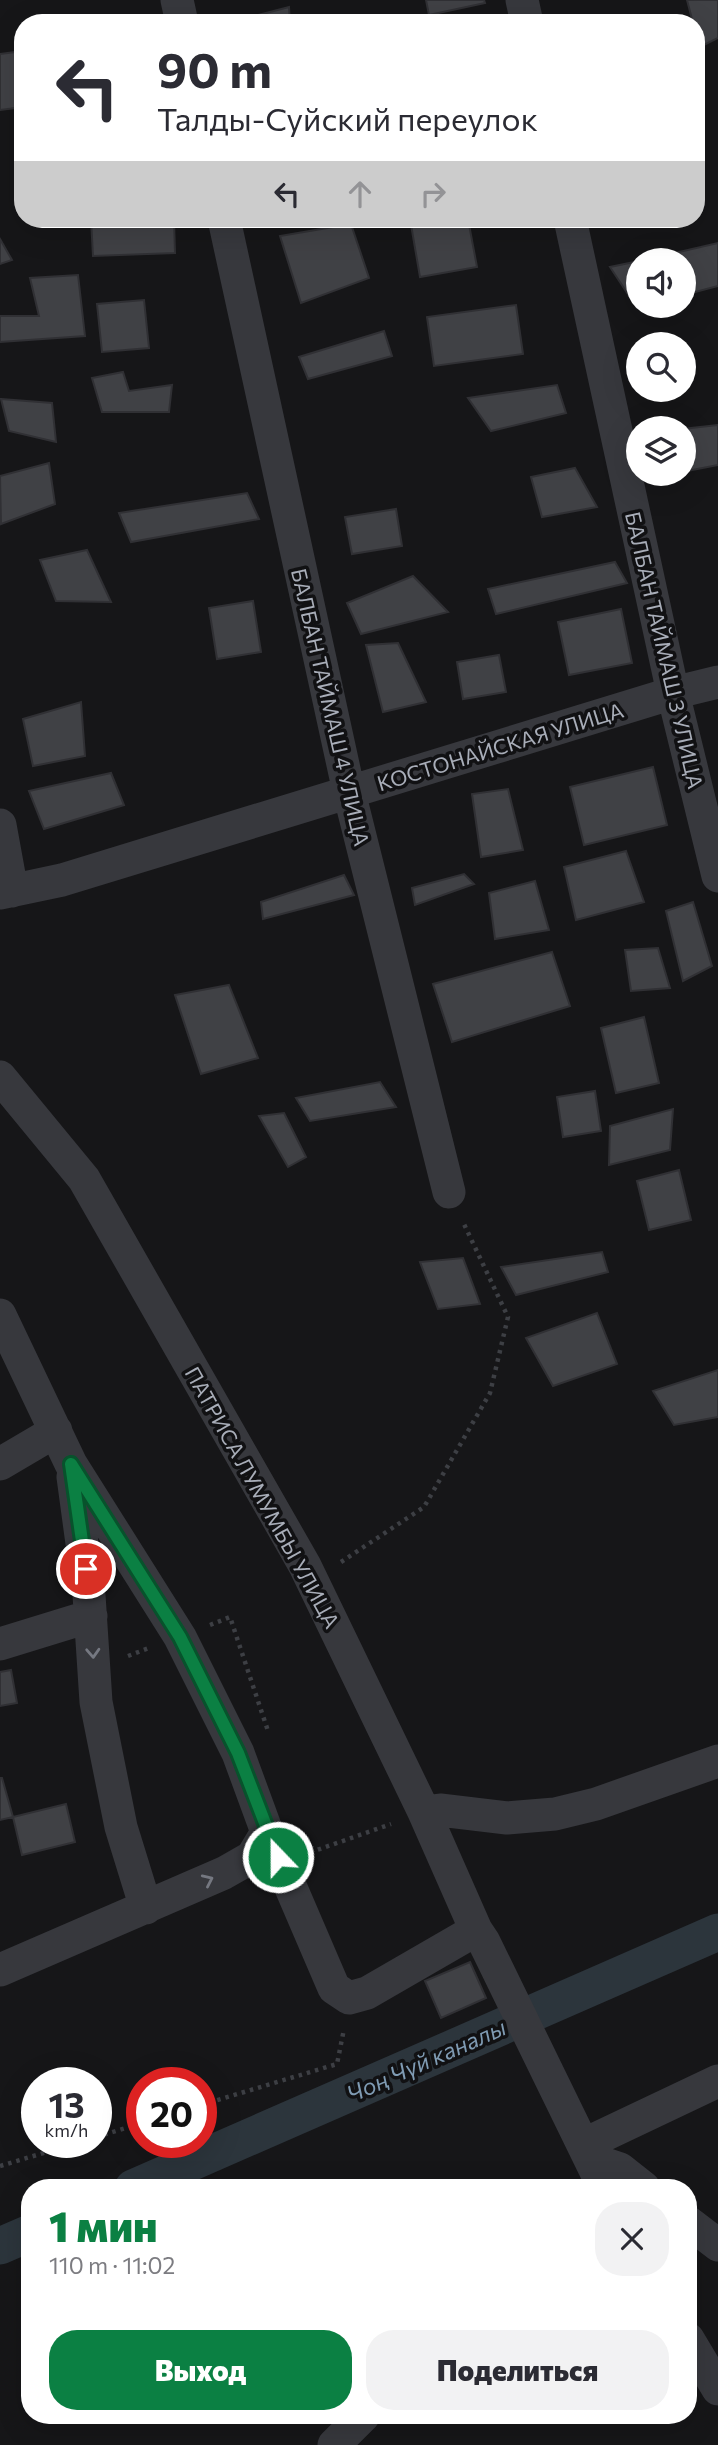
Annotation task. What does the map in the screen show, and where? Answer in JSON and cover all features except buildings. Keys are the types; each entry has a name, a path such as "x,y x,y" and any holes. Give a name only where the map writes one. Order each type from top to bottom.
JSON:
{"street":[{"name":"БАЛБАН ТАЙМАШ 4 УЛИЦА","path":"226,228 349,792 449,1192"},
{"name":"БАЛБАН ТАЙМАШ 3 УЛИЦА","path":"572,228 673,693 718,876"},
{"name":"КОСТОНАЙСКАЯ УЛИЦА","path":"6,892 62,880 673,693 718,682"},
{"path":"0,825 6,892"},
{"name":"ПАТРИСА ЛУМУМБЫ УЛИЦА","path":"0,1077 84,1179 305,1566 424,1812 480,1936 587,2153"},
{"path":"0,1315 71,1464 180,1637 238,1753 267,1832 334,1988 349,1998 367,1993 480,1936"},
{"path":"0,1464 56,1431"},
{"path":"71,1464 91,1616 96,1702 121,1827 146,1908"},
{"path":"0,1644 91,1616"},
{"path":"424,1812 440,1810 507,1818 555,1814 596,1804 718,1760"},
{"path":"0,1970 146,1908 252,1857 267,1832"},
{"path":"587,2153 718,2081"},
{"path":"587,2153 620,2169 633,2179"},
{"path":"697,2229 718,2245"},
{"path":"697,2354 718,2389"},
{"path":"334,2445 355,2424"}],"path":[{"path":"305,1566 335,1566 424,1507 490,1393 508,1317 449,1192"},
{"path":"217,2100 337,2063 349,1998"},
{"path":"0,2166 27,2158"}],"waterway":[{"name":"Чоң Чүй каналы","path":"154,2179 718,1932"},
{"name":"Чоң Чүй каналы","path":"0,2246 21,2237"}],"route":[{"path":"86,1569 71,1464 180,1637 238,1753 278,1857"}]}
